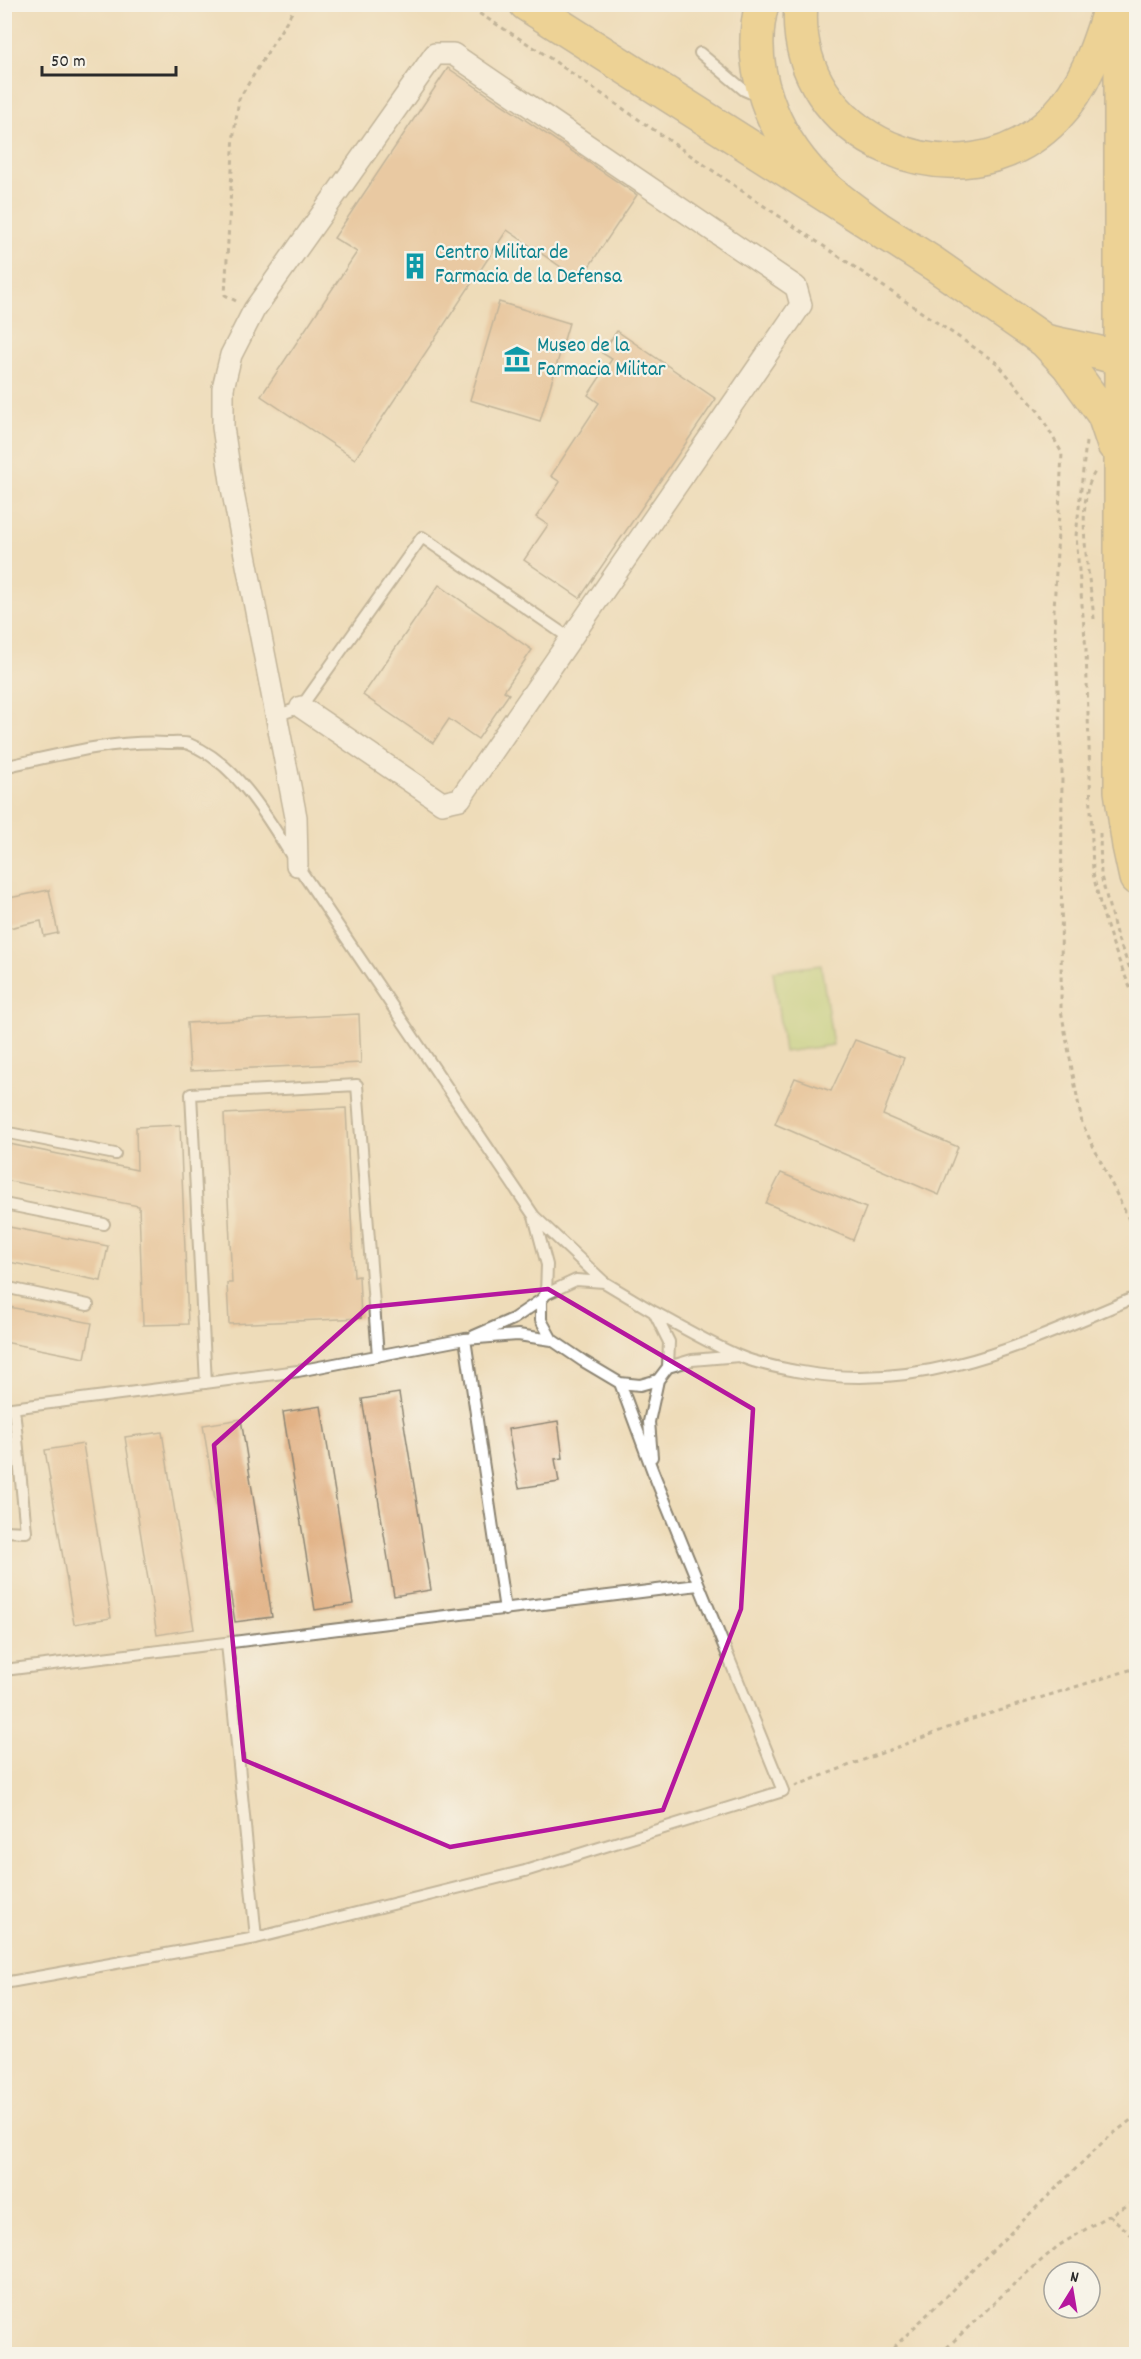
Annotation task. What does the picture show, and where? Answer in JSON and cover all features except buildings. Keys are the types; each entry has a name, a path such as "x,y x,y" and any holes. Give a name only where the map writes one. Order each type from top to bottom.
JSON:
{"main road":[{"path":"526,4 934,264 1045,341 1094,358 1127,398 1120,461 1121,791 1129,846 1137,878"},
{"path":"762,4 758,36 760,68 774,119 791,150 818,182 885,234"},
{"path":"801,4 806,53 825,96 843,117 875,142 897,153 917,159 941,162 964,161 1002,153 1032,137 1055,118 1088,71 1111,4"},
{"path":"1120,461 1104,415 1094,358 1121,287 1121,4"}],"street":[{"path":"297,865 296,817 232,488 223,427 223,388 231,355 254,310 435,54 453,54 796,287 801,305 460,800 442,803 300,707"}],"lane":[{"path":"700,53 744,90 767,100"},
{"path":"276,716 300,707 422,537 571,639"},
{"path":"4,767 67,753 146,742 188,744 220,762 263,810 297,865 534,1216 604,1282 654,1312 739,1356 770,1366 820,1375 872,1377 933,1371 990,1357 1137,1298"},
{"path":"206,1383 191,1094 357,1085 378,1356"},
{"path":"4,1132 116,1154"},
{"path":"4,1204 104,1224"},
{"path":"534,1216 547,1265 541,1320 552,1340"},
{"path":"465,1339 513,1319 544,1297 576,1280 604,1282"},
{"path":"4,1287 88,1305"},
{"path":"653,1472 649,1422 658,1380 668,1367 669,1342 654,1312"},
{"path":"4,1531 26,1532 9,1408 298,1371 465,1339 518,1335 552,1340 620,1383 640,1385 658,1380"},
{"path":"465,1339 505,1610"},
{"path":"668,1367 692,1360 739,1356"},
{"path":"4,1983 256,1938 525,1871 783,1791 698,1585 620,1383"},
{"path":"4,1670 698,1585"},
{"path":"227,1643 256,1938"}],"path":[{"path":"254,310 225,295 234,133 239,99 297,4"},
{"path":"464,4 541,52 754,200 996,363 1038,411 1062,453 1053,610 1062,770 1061,1010 1082,1123 1137,1234"},
{"path":"1086,436 1076,536 1086,650 1094,873 1098,899 1114,952 1137,1001"},
{"path":"783,1791 966,1721 1137,1668"},
{"path":"887,2355 1104,2141 1137,2116"},
{"path":"940,2355 1013,2285 1059,2246 1109,2215 1137,2202"},
{"path":"1109,2215 1137,2239"}],"highlighted area":[{"path":"548,1289 753,1409 741,1609 663,1810 450,1847 244,1760 214,1445 368,1307"}],"green space":[{"path":"821,965 833,1045 784,1052 773,971"}],"place":[{"name":"Centro Militar de Farmacia de la Defensa","path":"415,266"},
{"name":"Museo de la Farmacia Militar","path":"517,359"}]}
